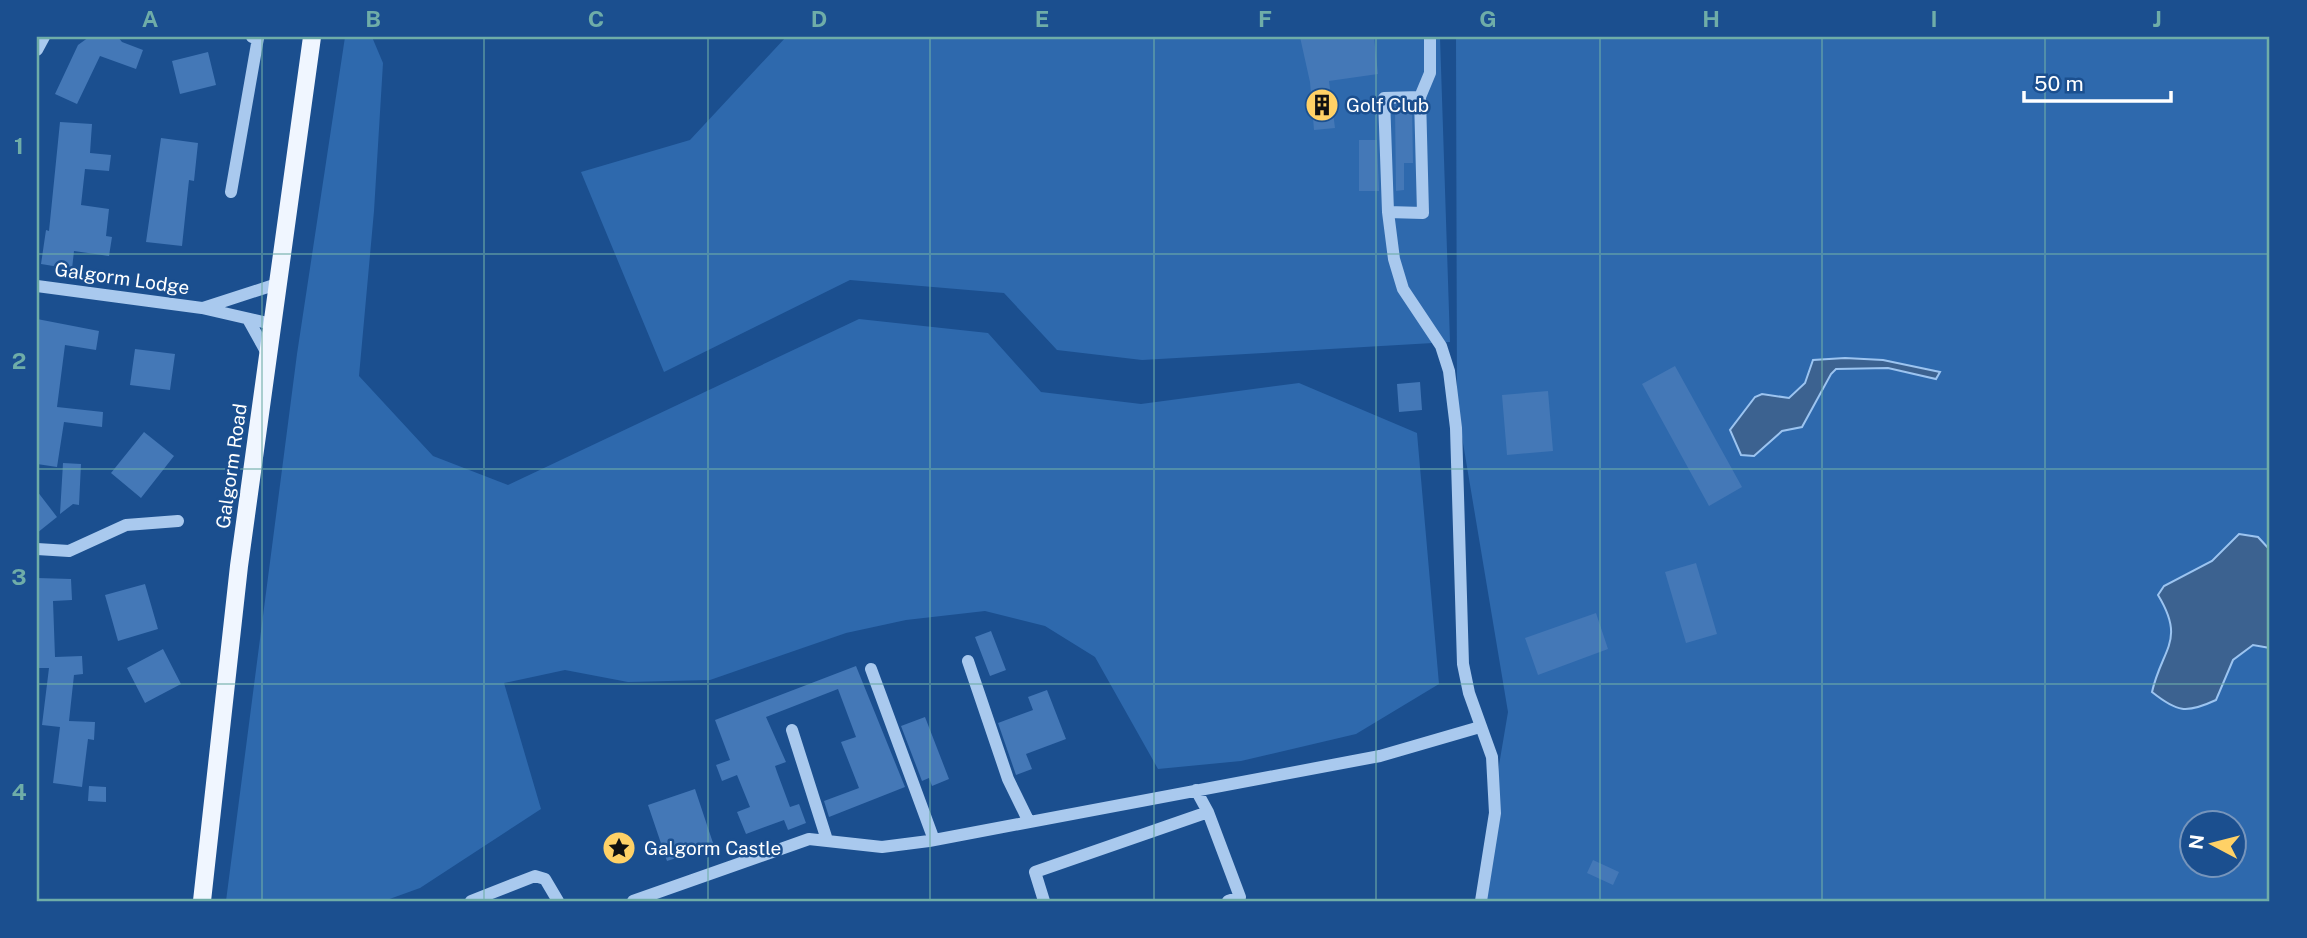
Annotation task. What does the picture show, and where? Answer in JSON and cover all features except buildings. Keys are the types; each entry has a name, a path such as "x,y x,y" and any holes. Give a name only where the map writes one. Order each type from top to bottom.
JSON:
{"main road":[{"name":"Galgorm Road","path":"202,901 239,566 312,37"}],"street":[{"path":"37,50 44,37"},
{"path":"231,192 258,38 252,37"},
{"path":"1388,212 1423,213 1420,97 1430,73 1430,37"},
{"path":"1420,97 1384,98 1388,212 1394,259 1403,289 1441,346 1449,371 1456,428 1463,664 1480,727 1492,757 1496,813 1481,901"},
{"name":"Galgorm Lodge","path":"202,309 278,284"},
{"name":"Galgorm Lodge","path":"37,286 202,309 272,324"},
{"path":"248,319 268,356"},
{"path":"37,548 69,551 126,525 178,521"},
{"path":"968,661 1008,779 1029,822"},
{"path":"871,669 934,840"},
{"path":"633,901 809,839 883,847 934,840 1380,756 1480,727"},
{"path":"792,730 827,840"},
{"path":"1196,790 1208,812 1240,897 1228,901"},
{"path":"1044,901 1035,872 1208,812"},
{"path":"471,901 535,876 545,879 558,901"}],"shaded area":[{"path":"345,37 372,37 383,63 374,211 359,376 433,456 508,485 859,319 988,333 1041,392 1141,404 1299,383 1417,433 1439,684 1356,734 1241,761 1158,769 1095,657 1045,626 985,611 906,620 846,633 710,680 628,682 565,670 504,683 541,809 420,888 384,901 226,901 297,354"},
{"path":"786,37 1440,37 1450,342 1142,360 1057,350 1004,293 850,280 664,372 581,172 690,140"},
{"path":"1456,37 2270,37 2270,901 1476,901 1508,712 1457,407"},
{"path":"1813,360 1883,360 1940,372 1936,379 1888,368 1836,369 1802,427 1782,431 1754,456 1741,455 1730,430 1755,397 1762,394 1789,398 1805,383"},
{"path":"2239,534 2258,537 2270,550 2270,648 2253,645 2233,660 2216,700 2189,709 2175,707 2152,692 2171,634 2166,611 2158,595 2164,586 2212,561"}],"place":[{"name":"Golf Club","path":"1322,105"},
{"name":"Galgorm Castle","path":"619,848"}]}
